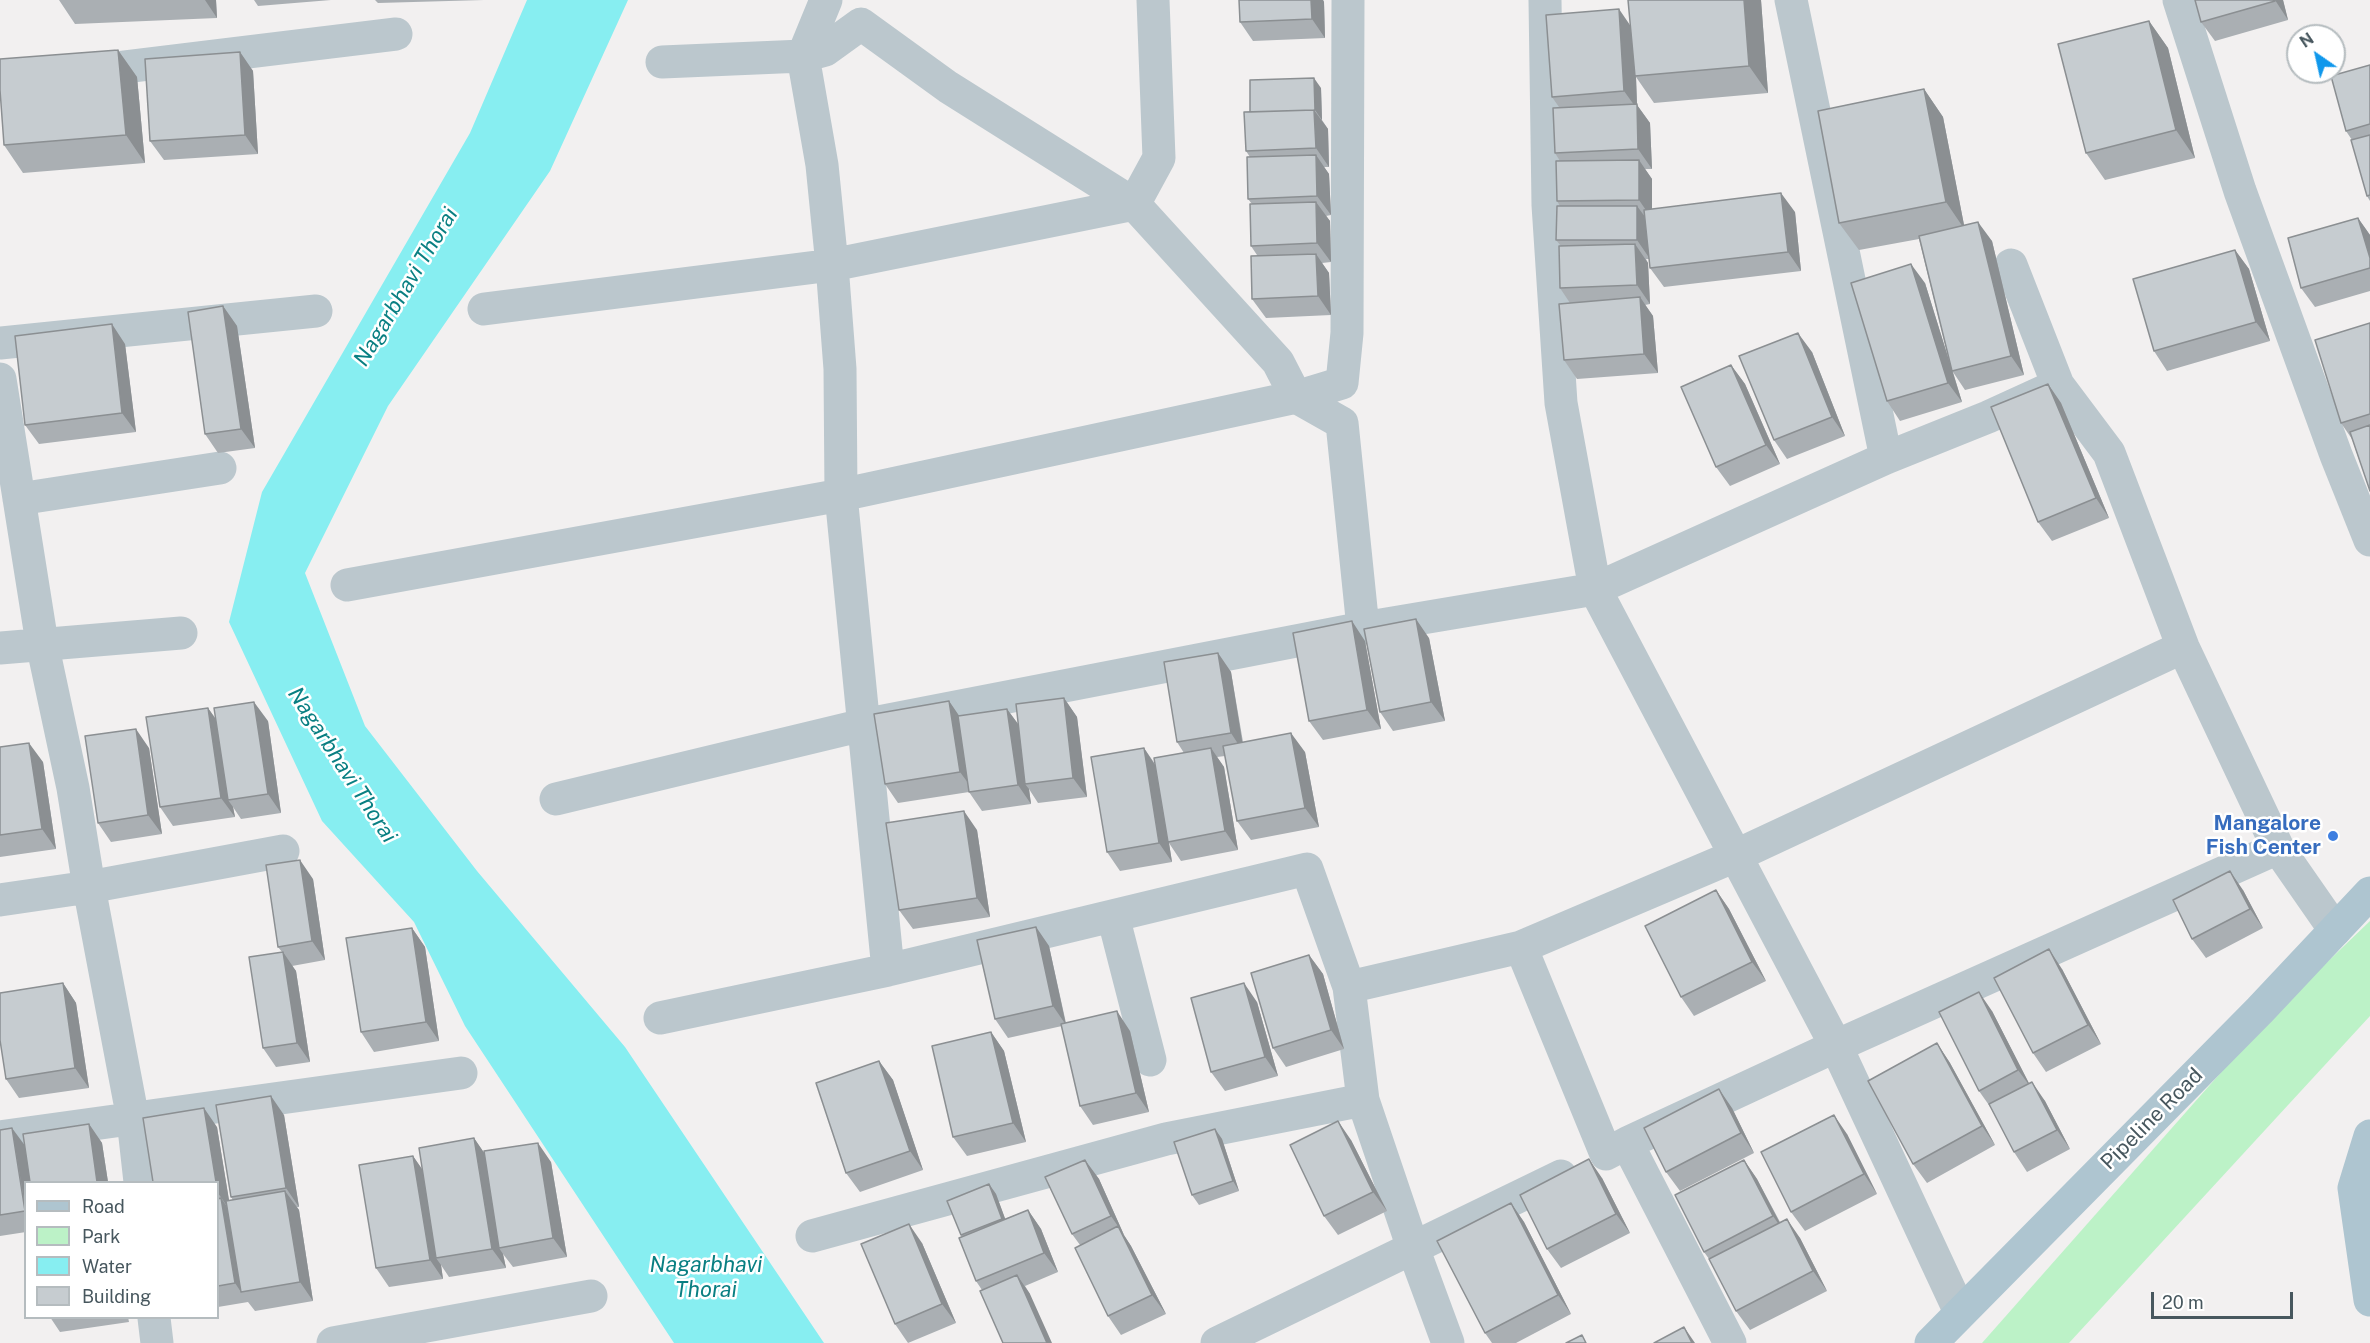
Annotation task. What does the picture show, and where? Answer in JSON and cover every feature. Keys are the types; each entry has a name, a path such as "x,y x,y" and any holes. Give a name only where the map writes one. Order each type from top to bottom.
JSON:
{"main road":[{"name":"Pipeline Road","path":"1931,1343 2260,1010 2370,893"},
{"path":"2370,1136 2354,1188 2370,1300"}],"street":[{"path":"826,0 803,57 822,165 832,265 840,369 841,495 888,970"},
{"path":"1134,204 1159,158 1152,0"},
{"path":"347,585 841,495 1296,397 1342,383 1347,333 1348,0"},
{"path":"1545,0 1548,205 1561,403 1595,589 1836,1046 1960,1312"},
{"path":"1791,0 1886,458"},
{"path":"2179,0 2240,191 2336,455 2370,540"},
{"path":"662,62 803,57 825,50 861,24 948,87 1134,204 1278,362 1296,397 1342,423 1363,628"},
{"path":"0,82 396,34"},
{"path":"484,309 832,265 1134,204"},
{"path":"2011,265 2058,385 2109,453 2183,647 2278,848 2335,930"},
{"path":"0,343 316,311"},
{"path":"0,379 42,643 74,788 89,887 134,1119 140,1181"},
{"path":"556,799 863,726 1363,628 1595,589 1886,458 1988,417 2058,385"},
{"path":"19,498 220,468"},
{"path":"0,648 181,633"},
{"path":"1349,987 1521,947 1735,856 2183,647"},
{"path":"1217,1343 1617,1149 1836,1046 2278,848"},
{"path":"0,900 89,887 283,851"},
{"path":"660,1018 888,970 1307,869 1349,987 1363,1100 1448,1343"},
{"path":"1113,916 1150,1060"},
{"path":"1521,947 1617,1149 1730,1343"},
{"path":"0,1137 461,1073"},
{"path":"812,1236 1166,1139 1363,1100"},
{"path":"333,1343 591,1296"},
{"path":"154,1319 157,1343"}],"green space":[{"path":"2370,921 2370,1016 2069,1343 1982,1343 2269,1018"}],"water":[{"name":"Nagarbhavi Thorai","path":"527,0 628,0 550,171 388,406 305,573 365,726 477,871 625,1047 824,1343 674,1343 465,1026 414,922 322,821 229,622 262,492 470,133"}],"building":[{"path":"1239,0 1311,0 1312,19 1240,22"},
{"path":"1628,0 1744,0 1749,66 1635,76"},
{"path":"2195,0 2275,0 2275,1 2201,22"},
{"path":"1619,9 1624,91 1552,97 1546,15"},
{"path":"2149,21 2176,130 2086,153 2058,44"},
{"path":"118,50 126,135 4,145 0,59"},
{"path":"240,52 245,135 150,141 145,59"},
{"path":"2370,65 2370,124 2346,131 2333,84 2346,84 2346,72"},
{"path":"1314,78 1315,110 1250,112 1250,80"},
{"path":"1924,89 1946,202 1839,223 1818,111"},
{"path":"1637,104 1638,149 1555,153 1553,108"},
{"path":"1314,110 1316,148 1246,151 1244,112"},
{"path":"2370,135 2370,195 2367,196 2351,140"},
{"path":"1316,155 1317,196 1248,199 1247,157"},
{"path":"1639,160 1639,200 1557,201 1556,161"},
{"path":"1781,193 1788,252 1650,268 1644,210"},
{"path":"1316,202 1317,243 1251,246 1250,204"},
{"path":"1557,206 1637,206 1637,240 1556,240"},
{"path":"2358,218 2370,258 2370,268 2301,288 2288,238"},
{"path":"1978,222 2011,356 1952,371 1919,236"},
{"path":"1635,244 1637,285 1560,288 1559,246"},
{"path":"2235,250 2256,322 2154,351 2133,279"},
{"path":"1316,254 1318,296 1252,299 1251,256"},
{"path":"1911,264 1948,383 1887,401 1851,283"},
{"path":"1640,297 1644,354 1564,360 1559,304"},
{"path":"223,306 241,429 205,434 188,312"},
{"path":"2370,323 2370,414 2341,423 2315,340"},
{"path":"112,324 122,413 25,425 15,336"},
{"path":"1798,333 1832,417 1774,440 1739,356"},
{"path":"1731,365 1766,445 1716,467 1681,387"},
{"path":"2048,384 2096,498 2038,522 1991,407"},
{"path":"2370,425 2370,491 2350,432"},
{"path":"1416,619 1431,702 1380,712 1364,629"},
{"path":"1352,621 1367,710 1309,721 1293,633"},
{"path":"1218,653 1231,733 1177,742 1164,662"},
{"path":"1064,698 1073,778 1025,784 1016,704"},
{"path":"949,701 960,772 885,784 874,714"},
{"path":"254,702 268,794 228,800 214,708"},
{"path":"208,708 221,798 160,807 146,717"},
{"path":"1007,709 1018,785 969,792 958,716"},
{"path":"136,729 148,815 98,823 85,736"},
{"path":"1291,733 1305,808 1237,821 1223,746"},
{"path":"29,743 42,829 0,835 0,747"},
{"path":"1144,748 1159,843 1107,852 1091,757"},
{"path":"1211,748 1225,831 1168,842 1154,758"},
{"path":"964,811 977,898 899,910 886,823"},
{"path":"300,860 312,941 278,947 266,865"},
{"path":"2230,871 2250,909 2192,939 2173,900"},
{"path":"1716,890 1752,962 1681,997 1645,926"},
{"path":"1036,927 1053,1006 995,1019 977,940"},
{"path":"412,928 426,1022 361,1032 346,938"},
{"path":"2049,949 2088,1025 2033,1053 1994,978"},
{"path":"283,952 297,1043 263,1048 249,957"},
{"path":"1309,955 1331,1030 1273,1048 1251,973"},
{"path":"63,983 75,1068 6,1079 0,1040 0,993"},
{"path":"1244,983 1265,1057 1211,1072 1191,998"},
{"path":"1979,992 2018,1070 1979,1091 1939,1012"},
{"path":"1117,1011 1136,1093 1080,1106 1061,1024"},
{"path":"991,1032 1013,1123 953,1137 932,1046"},
{"path":"1937,1043 1982,1126 1913,1164 1868,1081"},
{"path":"879,1061 910,1151 846,1173 816,1083"},
{"path":"2032,1082 2057,1130 2014,1152 1989,1104"},
{"path":"1719,1089 1741,1133 1666,1172 1644,1128"},
{"path":"271,1096 286,1188 231,1197 216,1105"},
{"path":"204,1108 216,1181 153,1181 143,1118"},
{"path":"1834,1115 1864,1174 1791,1212 1761,1152"},
{"path":"1338,1121 1373,1192 1324,1216 1290,1145"},
{"path":"89,1124 97,1181 30,1181 23,1134"},
{"path":"12,1128 24,1211 0,1215 0,1130"},
{"path":"1215,1129 1233,1181 1192,1195 1174,1142"},
{"path":"474,1138 492,1249 436,1258 419,1148"},
{"path":"538,1143 553,1238 499,1248 484,1151"},
{"path":"413,1156 430,1260 376,1268 359,1165"},
{"path":"1589,1159 1616,1214 1547,1249 1520,1195"},
{"path":"1085,1160 1111,1216 1072,1234 1045,1177"},
{"path":"1744,1160 1773,1216 1704,1252 1675,1195"},
{"path":"989,1184 1002,1219 961,1235 947,1201"},
{"path":"285,1191 300,1282 241,1292 226,1201"},
{"path":"221,1198 235,1283 219,1286 219,1199"},
{"path":"1511,1203 1558,1295 1485,1333 1437,1241"},
{"path":"1028,1210 1044,1253 976,1281 959,1238"},
{"path":"1787,1219 1813,1271 1736,1311 1709,1259"},
{"path":"909,1224 942,1304 895,1324 861,1244"},
{"path":"1118,1226 1152,1295 1108,1316 1075,1248"},
{"path":"1017,1275 1047,1343 1003,1343 980,1291"},
{"path":"1684,1327 1692,1343 1654,1343"},
{"path":"1582,1335 1586,1343 1566,1343"}],"place":[{"name":"Mangalore Fish Center","path":"2333,836"}]}
